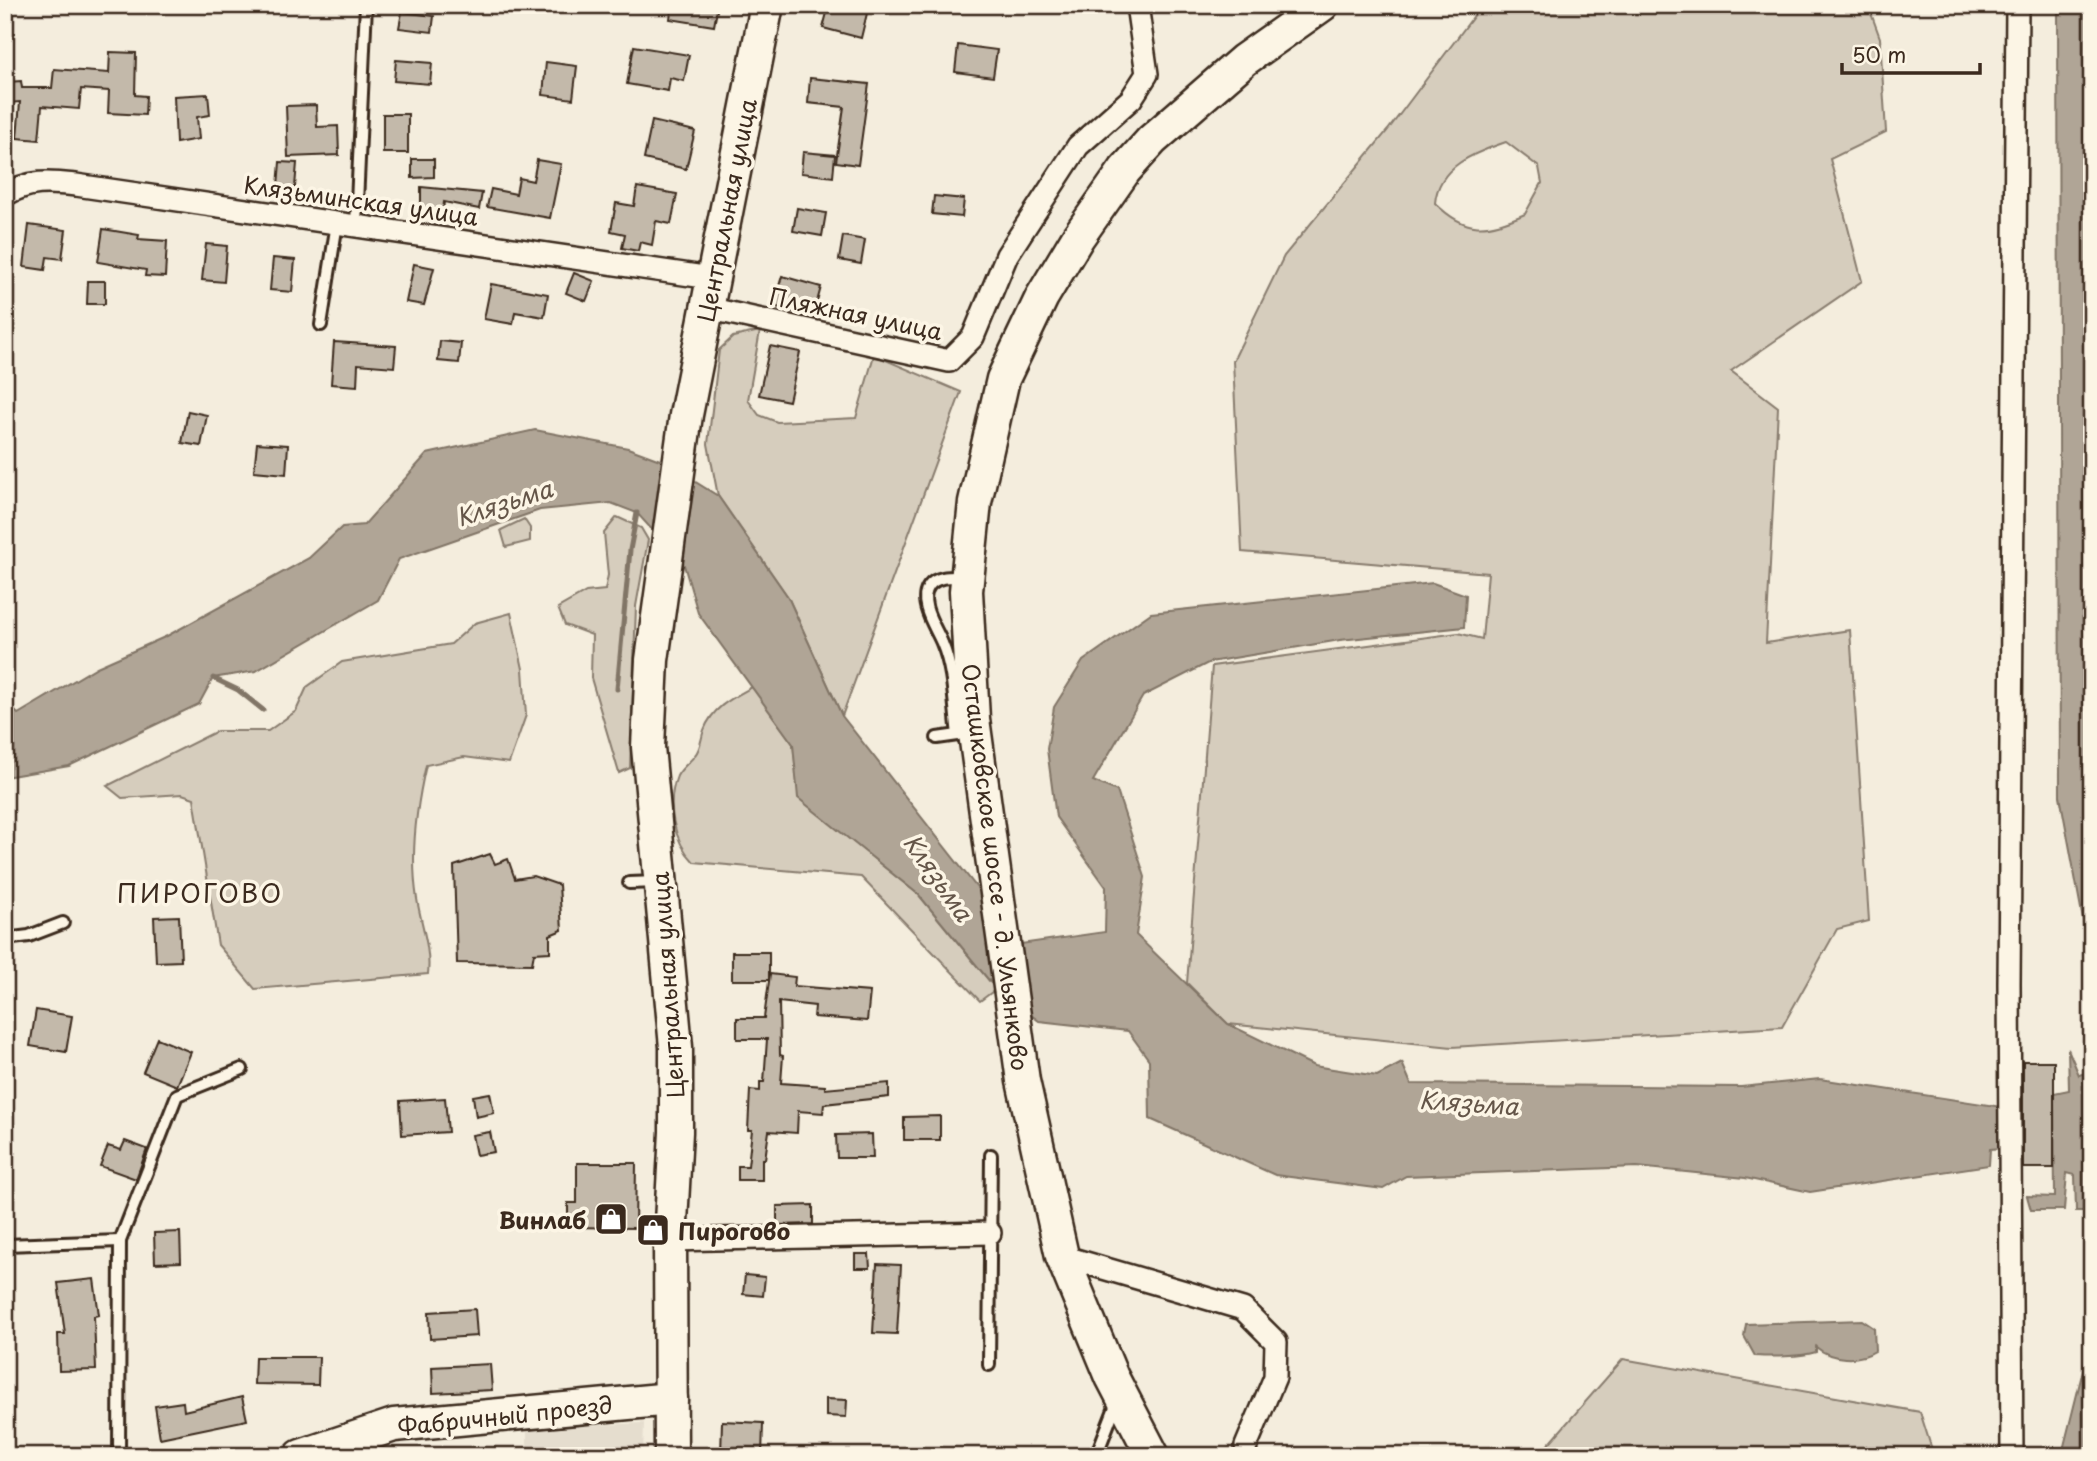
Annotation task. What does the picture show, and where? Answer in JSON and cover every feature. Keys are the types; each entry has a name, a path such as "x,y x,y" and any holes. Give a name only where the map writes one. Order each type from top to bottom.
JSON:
{"street":[{"name":"Центральная улица","path":"671,1456 670,1240 676,1132 676,1047 648,747 652,660 686,415 767,5"},
{"name":"Пляжная улица","path":"709,293 949,360 973,337 1007,254 1078,146 1131,99 1147,74 1137,5"},
{"name":"Осташковское шоссе - д. Ульянково","path":"1153,1456 1121,1393 1062,1256 1023,1080 973,719 968,577 975,502 1003,379 1042,297 1078,237 1125,170 1152,140 1244,60 1322,5"},
{"path":"2012,1456 2009,970 2017,5"},
{"name":"Клязьминская улица","path":"5,195 23,184 47,182 346,224 709,293"},
{"path":"670,1240 990,1233"},
{"path":"1062,1256 1243,1308 1276,1342 1275,1377 1243,1451"},
{"name":"Фабричный проезд","path":"309,1454 394,1425 671,1399"}],"lane":[{"path":"321,325 346,224 366,5"},
{"path":"937,738 958,735 948,661 926,606 926,596 929,586 942,577 968,577"},
{"path":"629,883 660,882"},
{"path":"5,939 29,936 63,923"},
{"path":"119,1456 120,1241 177,1095 243,1069"},
{"path":"989,1365 990,1156"},
{"path":"5,1245 120,1241"},
{"path":"1097,1456 1121,1393"}],"shaded area":[{"path":"1482,5 1868,5 1880,38 1886,132 1830,159 1862,281 1731,371 1778,407 1766,643 1850,630 1869,921 1837,929 1782,1027 1452,1047 1228,1024 1187,983 1212,666 1458,633 1482,639 1488,573 1242,552 1233,361 1284,256 1388,130","holes":["1506,142 1539,167 1542,183 1525,214 1511,220 1488,226 1467,225 1435,203 1438,190 1450,170 1470,156"]},
{"path":"760,331 748,400 759,415 777,422 856,418 874,355 961,392 842,716 788,597 718,496 708,444 719,350 733,337"},
{"path":"617,517 641,528 648,540 636,606 630,768 619,773 591,678 592,635 565,625 558,608 586,592 605,590 608,575 604,533"},
{"path":"524,519 530,528 530,541 506,547 501,530"},
{"path":"511,613 523,669 526,715 509,763 464,757 426,765 419,798 414,866 417,899 428,955 428,974 255,989 218,945 194,798 182,794 122,798 107,786 217,731 268,731 296,711 307,687 342,662 451,644 475,623"},
{"path":"752,687 793,744 799,798 919,895 996,989 980,1001 861,877 694,862 676,833 672,798 677,776 697,752 712,715 724,704"},
{"path":"1623,1359 1920,1412 1934,1456 1538,1456"},
{"path":"644,1423 643,1456 527,1456 527,1428"}],"water":[{"path":"2058,5 2092,5 2092,968 2060,796"},
{"name":"Клязьма","path":"535,430 628,448 660,460 718,496 788,597 842,716 1021,944 1105,932 1106,887 1056,817 1047,749 1054,707 1083,661 1151,613 1433,583 1466,595 1464,627 1340,640 1210,662 1143,696 1093,781 1117,791 1145,877 1136,935 1228,1024 1314,1066 1377,1076 1402,1063 1411,1084 1741,1087 1820,1079 2002,1107 2002,1148 1990,1149 1989,1165 1810,1192 1745,1178 1637,1167 1406,1176 1383,1189 1275,1175 1150,1119 1149,1060 1128,1031 1039,1021 996,989 919,895 798,798 793,744 698,613 684,565 637,513 611,503 540,510 399,559 378,600 256,671 213,678 199,704 69,766 5,777 5,707 10,706 18,714 97,667 167,636 309,558 342,527 364,525 427,454"},
{"path":"2068,1049 2079,1075 2092,1071 2092,1211 2076,1211 2075,1175 2067,1173 2064,1210 2031,1210 2027,1196 2055,1197 2054,1093 2069,1090"},
{"path":"1862,1320 1874,1328 1875,1351 1861,1357 1837,1357 1816,1347 1816,1352 1802,1355 1755,1356 1744,1336 1746,1324"},
{"path":"2092,1334 2092,1456 2062,1456 2062,1454"}],"building":[{"path":"672,5 718,5 714,26 670,19"},
{"path":"829,5 869,5 861,38 823,28"},
{"path":"402,12 434,16 432,32 399,28"},
{"path":"958,45 997,50 993,77 955,72"},
{"path":"634,46 689,55 684,81 670,78 668,91 627,84"},
{"path":"110,52 136,53 135,95 146,96 145,115 108,113 109,91 81,89 79,109 42,106 39,140 17,138 20,102 8,103 7,82 21,81 22,88 52,88 54,69 109,73"},
{"path":"396,60 432,63 430,84 394,81"},
{"path":"546,62 577,66 573,99 543,95"},
{"path":"810,78 869,84 858,165 836,162 844,107 808,103"},
{"path":"208,94 210,115 197,117 199,139 176,143 174,96"},
{"path":"316,105 317,127 338,126 339,155 288,157 286,106"},
{"path":"383,114 408,114 408,153 383,153"},
{"path":"652,121 695,131 686,169 644,159"},
{"path":"803,152 835,155 833,177 801,173"},
{"path":"412,159 434,159 434,177 412,178"},
{"path":"537,160 561,164 550,218 487,207 491,189 516,194 519,178 533,181"},
{"path":"280,162 297,163 294,199 277,198"},
{"path":"421,187 482,193 479,209 444,202 443,210 421,208"},
{"path":"637,187 677,194 671,224 656,221 652,245 640,242 638,251 622,248 625,234 611,231 616,203 634,206"},
{"path":"934,196 964,199 962,217 932,214"},
{"path":"797,208 826,213 822,236 793,231"},
{"path":"29,225 66,230 62,259 47,257 45,270 24,267"},
{"path":"103,229 139,235 138,239 167,241 165,277 145,276 146,270 98,262"},
{"path":"843,236 865,240 861,264 839,260"},
{"path":"206,244 227,246 224,282 202,280"},
{"path":"273,258 295,260 292,292 270,290"},
{"path":"414,264 434,268 424,305 406,302"},
{"path":"574,273 594,281 586,301 566,293"},
{"path":"782,276 821,287 813,317 773,306"},
{"path":"88,281 105,281 105,304 87,304"},
{"path":"491,284 548,294 544,317 515,312 513,324 484,319"},
{"path":"440,341 461,343 459,363 438,361"},
{"path":"334,342 396,346 394,367 358,364 357,386 331,384"},
{"path":"770,346 800,352 789,401 759,395"},
{"path":"188,411 207,415 201,446 182,443"},
{"path":"257,443 288,445 286,474 254,471"},
{"path":"490,854 495,864 508,859 515,879 533,876 559,885 562,930 550,935 550,952 534,953 532,964 457,963 454,866"},
{"path":"179,916 181,961 156,962 154,917"},
{"path":"732,952 769,952 769,980 732,980"},
{"path":"770,974 795,977 794,986 870,992 867,1021 814,1017 815,1006 779,1002 780,1055 783,1056 781,1083 825,1086 825,1089 889,1083 889,1097 824,1104 823,1113 798,1111 797,1133 769,1131 765,1159 762,1159 762,1180 738,1180 738,1166 748,1166 752,1130 748,1130 750,1090 760,1091 760,1082 764,1082 767,1039 737,1039 737,1018 764,1018"},
{"path":"36,1010 72,1016 66,1052 30,1046"},
{"path":"157,1038 191,1052 177,1086 143,1072"},
{"path":"2023,1061 2054,1061 2054,1168 2023,1168"},
{"path":"490,1093 494,1113 476,1117 473,1096"},
{"path":"445,1098 448,1132 402,1135 400,1101"},
{"path":"940,1116 940,1140 904,1140 904,1117"},
{"path":"490,1132 494,1152 476,1155 472,1135"},
{"path":"872,1134 873,1158 837,1158 836,1135"},
{"path":"125,1141 147,1149 136,1179 100,1166 108,1146 121,1150"},
{"path":"577,1163 636,1163 635,1228 568,1227 568,1203 577,1203"},
{"path":"813,1205 813,1224 777,1225 777,1206"},
{"path":"180,1232 181,1262 155,1263 154,1233"},
{"path":"855,1254 869,1254 870,1268 855,1268"},
{"path":"877,1264 901,1265 897,1334 873,1333"},
{"path":"745,1275 765,1277 763,1296 743,1294"},
{"path":"94,1279 99,1315 94,1316 96,1370 59,1371 58,1334 65,1334 58,1283"},
{"path":"475,1309 477,1336 430,1339 429,1312"},
{"path":"255,1357 319,1357 318,1385 254,1384"},
{"path":"490,1364 492,1390 433,1393 432,1367"},
{"path":"242,1397 247,1420 160,1438 155,1406 183,1402 184,1411"},
{"path":"826,1399 847,1400 846,1417 826,1416"},
{"path":"722,1421 763,1423 762,1456 721,1455"}],"waterway":[{"path":"617,689 630,550 637,513"},
{"path":"213,678 238,690 263,710"}],"place":[{"name":"Винлаб","path":"611,1219"},
{"name":"Пирогово","path":"653,1230"}],"district":[{"name":"ПИРОГОВО","path":"200,892"}]}
